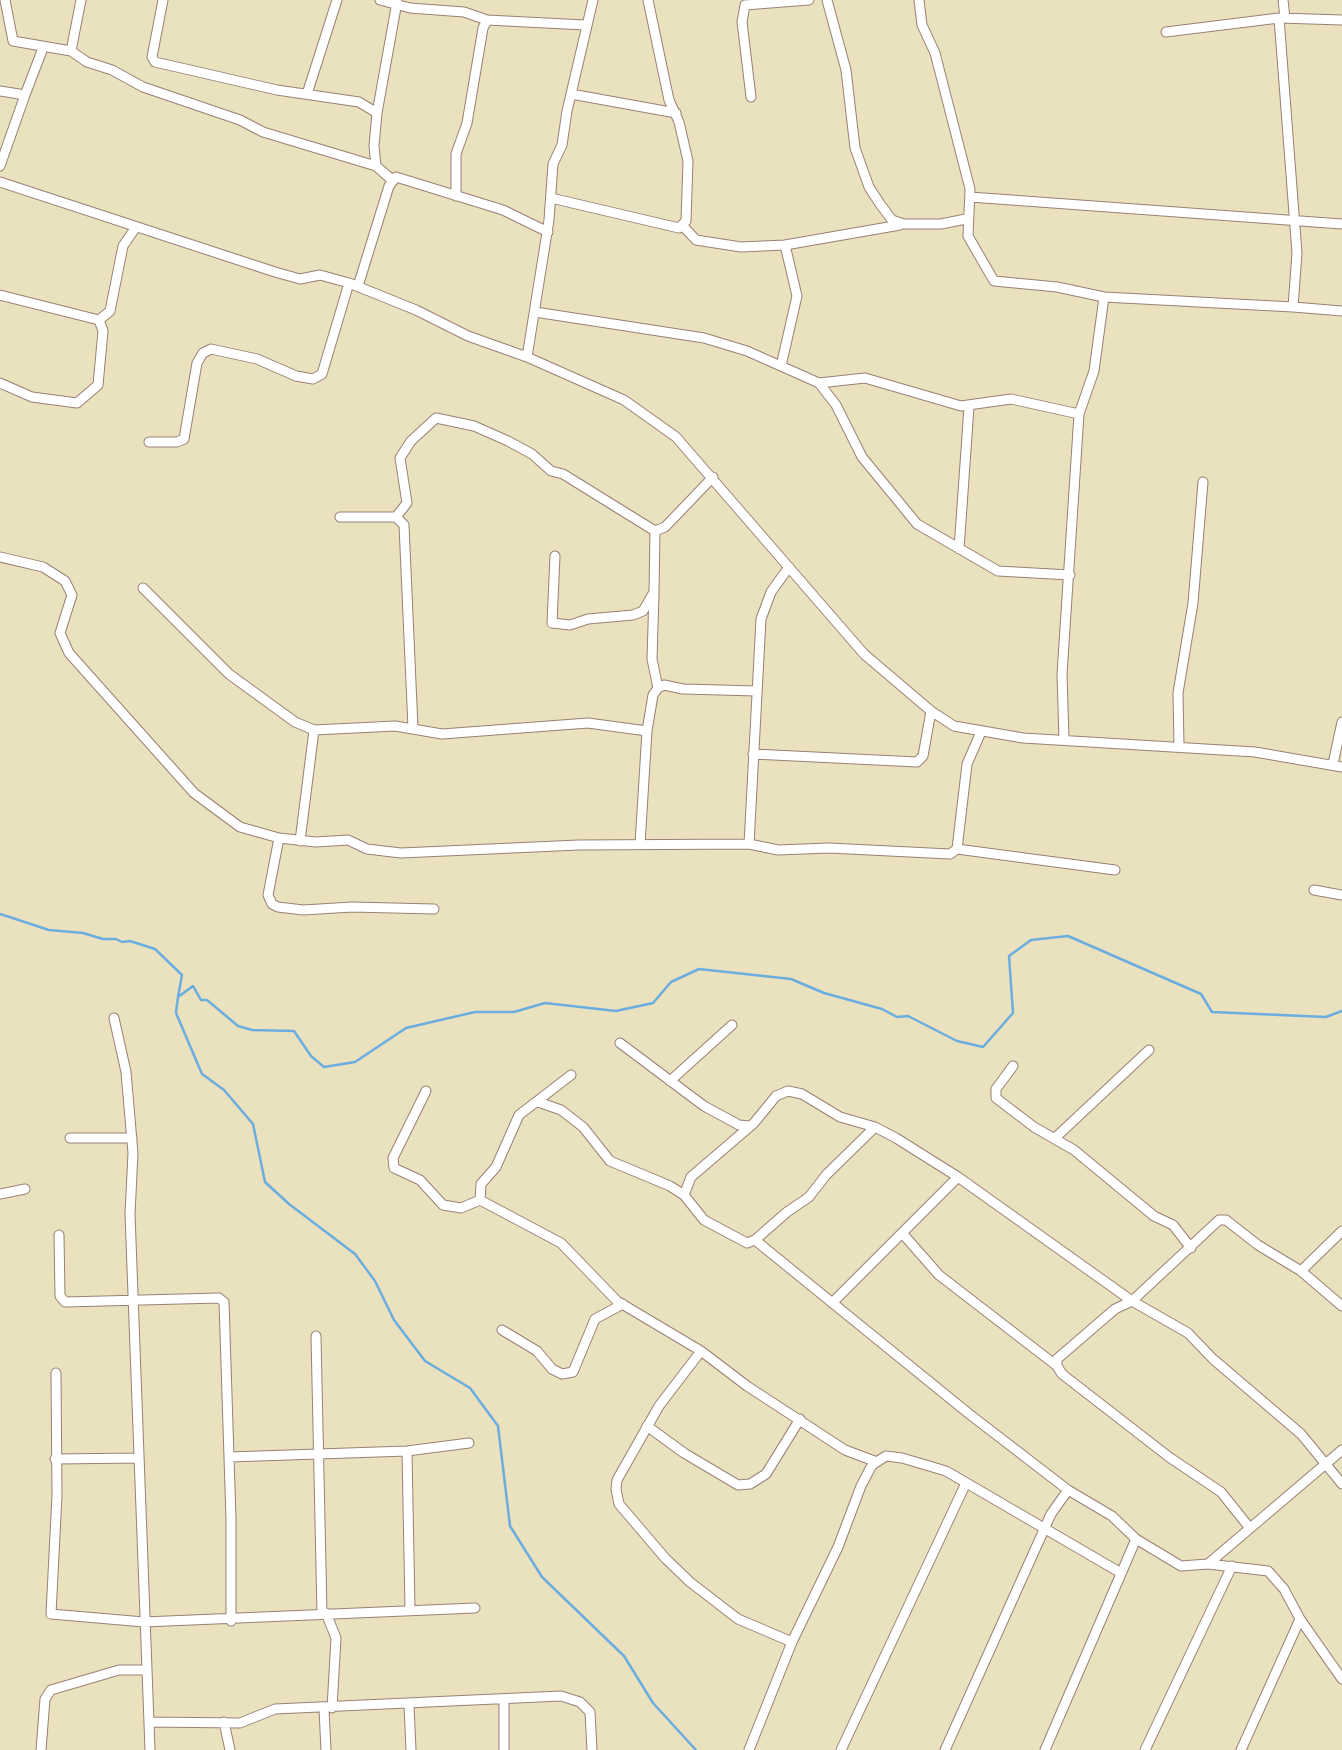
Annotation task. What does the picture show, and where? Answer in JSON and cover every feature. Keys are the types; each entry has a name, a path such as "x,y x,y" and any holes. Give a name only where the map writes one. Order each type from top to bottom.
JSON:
{"street":[{"path":"5,0 13,41"},
{"path":"71,51 81,0"},
{"path":"163,0 152,57 155,62 307,94 359,102 377,113"},
{"path":"307,94 337,0"},
{"path":"380,0 464,12 487,20 585,25"},
{"path":"527,358 548,232 553,164 562,145 585,25 593,0"},
{"path":"648,0 669,100 676,113 688,161 688,204 683,226"},
{"path":"751,97 742,22 745,3 809,0"},
{"path":"827,0 846,70 855,148 869,187 892,220 904,224"},
{"path":"919,0 922,24 935,54 958,135 970,197 966,219 971,245 994,281 1057,287 1104,297 1342,311"},
{"path":"1283,0 1297,253 1293,307"},
{"path":"376,166 374,146 377,113 397,3"},
{"path":"1166,32 1282,18 1342,20"},
{"path":"456,196 456,154 467,123 483,28 487,20"},
{"path":"0,36 43,48 71,51 87,62 174,99 240,120 263,132 376,166 391,179"},
{"path":"0,166 43,48"},
{"path":"0,91 25,95"},
{"path":"571,94 676,113"},
{"path":"391,179 400,176 503,210 548,232"},
{"path":"149,442 177,442 184,439 197,363 203,352 211,349 257,359 296,376 313,379 322,374 391,179"},
{"path":"0,181 300,279 320,275 354,284 468,336 527,358 634,406 676,437 864,654 931,711 954,726 981,732 1255,752 1337,765 1342,722"},
{"path":"970,197 1342,224"},
{"path":"551,198 668,226 683,226 696,240 741,247 785,245 904,224 942,224 966,219"},
{"path":"99,320 110,311 123,246 136,227"},
{"path":"781,366 797,296 785,245"},
{"path":"0,295 99,320"},
{"path":"1064,739 1062,674 1079,414 1094,371 1104,297"},
{"path":"535,312 705,338 819,383 836,405 862,457 917,524 998,571 1070,575"},
{"path":"0,383 32,397 77,402 98,385 103,331 99,320"},
{"path":"819,383 865,378 969,407 975,403 1011,399 1079,414"},
{"path":"959,549 969,407"},
{"path":"396,516 407,503 400,458 403,451 423,433 430,421 440,418 474,426 508,441 532,454 551,471 563,474 655,531"},
{"path":"655,531 665,527 713,477"},
{"path":"1179,745 1178,693 1193,603 1203,482"},
{"path":"340,516 396,516 404,525 406,625 414,728"},
{"path":"655,531 652,659 658,688"},
{"path":"555,556 552,623 560,626 588,619 633,615 643,611 654,592"},
{"path":"0,557 43,567 65,581 72,595 60,633 69,653 194,793 240,827 279,838 300,841 348,840 367,849 401,853 640,844 749,844 778,850 830,848 950,854 957,849 1115,870"},
{"path":"749,844 756,691 764,607 789,566"},
{"path":"143,589 229,674 273,703 295,722 314,730 414,728 442,734 588,723 647,731"},
{"path":"640,844 647,731 653,695 658,688 664,685 682,689 756,691"},
{"path":"753,754 916,762 923,756 931,711"},
{"path":"300,841 314,730"},
{"path":"957,849 967,764 981,732"},
{"path":"279,838 268,895 272,904 278,907 303,910 352,907 434,909"},
{"path":"1314,890 1342,895"},
{"path":"114,1018 126,1072 132,1138 130,1214 150,1750"},
{"path":"670,1081 732,1025"},
{"path":"620,1043 705,1106 739,1125 749,1126"},
{"path":"1055,1138 1149,1050"},
{"path":"1013,1066 996,1089 996,1098 1034,1127 1074,1150 1154,1216 1173,1225 1191,1248"},
{"path":"480,1200 481,1184 496,1167 519,1115 571,1075"},
{"path":"426,1091 393,1158 394,1168 419,1180 443,1205 460,1208 480,1200 561,1243 623,1304 701,1351 747,1386 845,1450 877,1462"},
{"path":"684,1195 691,1177 749,1126 776,1096 788,1091 803,1094 840,1117 875,1127 957,1177 1132,1301 1193,1336 1213,1359 1301,1434 1342,1484"},
{"path":"538,1102 561,1110 583,1127 610,1161 670,1186 684,1195 704,1220 743,1242 755,1240 809,1197 875,1127"},
{"path":"70,1138 132,1138"},
{"path":"832,1303 957,1177"},
{"path":"0,1194 25,1189"},
{"path":"1057,1366 1057,1359 1115,1309 1132,1301 1219,1220 1226,1220 1258,1245 1301,1271 1342,1306"},
{"path":"1301,1271 1342,1231"},
{"path":"902,1233 939,1275 1169,1457 1221,1492 1249,1527"},
{"path":"59,1235 60,1296 65,1302 219,1298 224,1302 230,1621"},
{"path":"755,1240 1068,1490 1112,1516 1136,1539 1181,1566 1208,1564 1268,1571 1284,1590 1300,1619 1342,1679"},
{"path":"502,1330 537,1351 552,1369 562,1374 573,1372 595,1319 623,1304"},
{"path":"316,1336 324,1614 336,1638 326,1750"},
{"path":"701,1351 647,1426 617,1480 616,1497 665,1558 720,1607 738,1619 792,1642"},
{"path":"56,1373 59,1408 55,1429 57,1495 51,1614 144,1622 230,1621 272,1615 305,1617 475,1608"},
{"path":"647,1426 684,1453 738,1485 750,1484 766,1474 800,1419"},
{"path":"229,1457 407,1451 469,1443"},
{"path":"1208,1564 1325,1461 1342,1450"},
{"path":"407,1451 410,1610"},
{"path":"749,1750 792,1642 838,1547 861,1486 877,1462 886,1456 946,1471 1121,1573"},
{"path":"55,1459 139,1458"},
{"path":"841,1750 966,1483"},
{"path":"945,1750 1051,1514 1068,1490"},
{"path":"1045,1750 1136,1539"},
{"path":"1145,1750 1231,1566"},
{"path":"1241,1750 1300,1619"},
{"path":"41,1750 44,1699 51,1690 120,1670 145,1670"},
{"path":"149,1722 240,1723 275,1709 561,1696 585,1706 592,1718 592,1750"},
{"path":"504,1699 504,1750"},
{"path":"409,1705 411,1750"},
{"path":"224,1723 230,1750"}],"waterway":[{"path":"0,914 49,930 130,941 155,949 182,975 178,997 176,1012 178,997 193,986 201,1000 207,1000 238,1026 252,1030 294,1031 311,1056 324,1067 355,1062 406,1028 475,1012 514,1012 545,1003 616,1011 653,1003 671,982 699,969 791,979 824,993 882,1009 897,1017 908,1016 957,1041 983,1047 1013,1013 1009,956 1031,940 1068,936 1201,994 1212,1012 1326,1017 1342,1011"},
{"path":"176,1013 202,1074 224,1090 253,1124 265,1182 289,1204 355,1254 375,1281 394,1320 425,1361 470,1388 498,1426 510,1526 542,1577 624,1656 653,1703 696,1750"}]}
